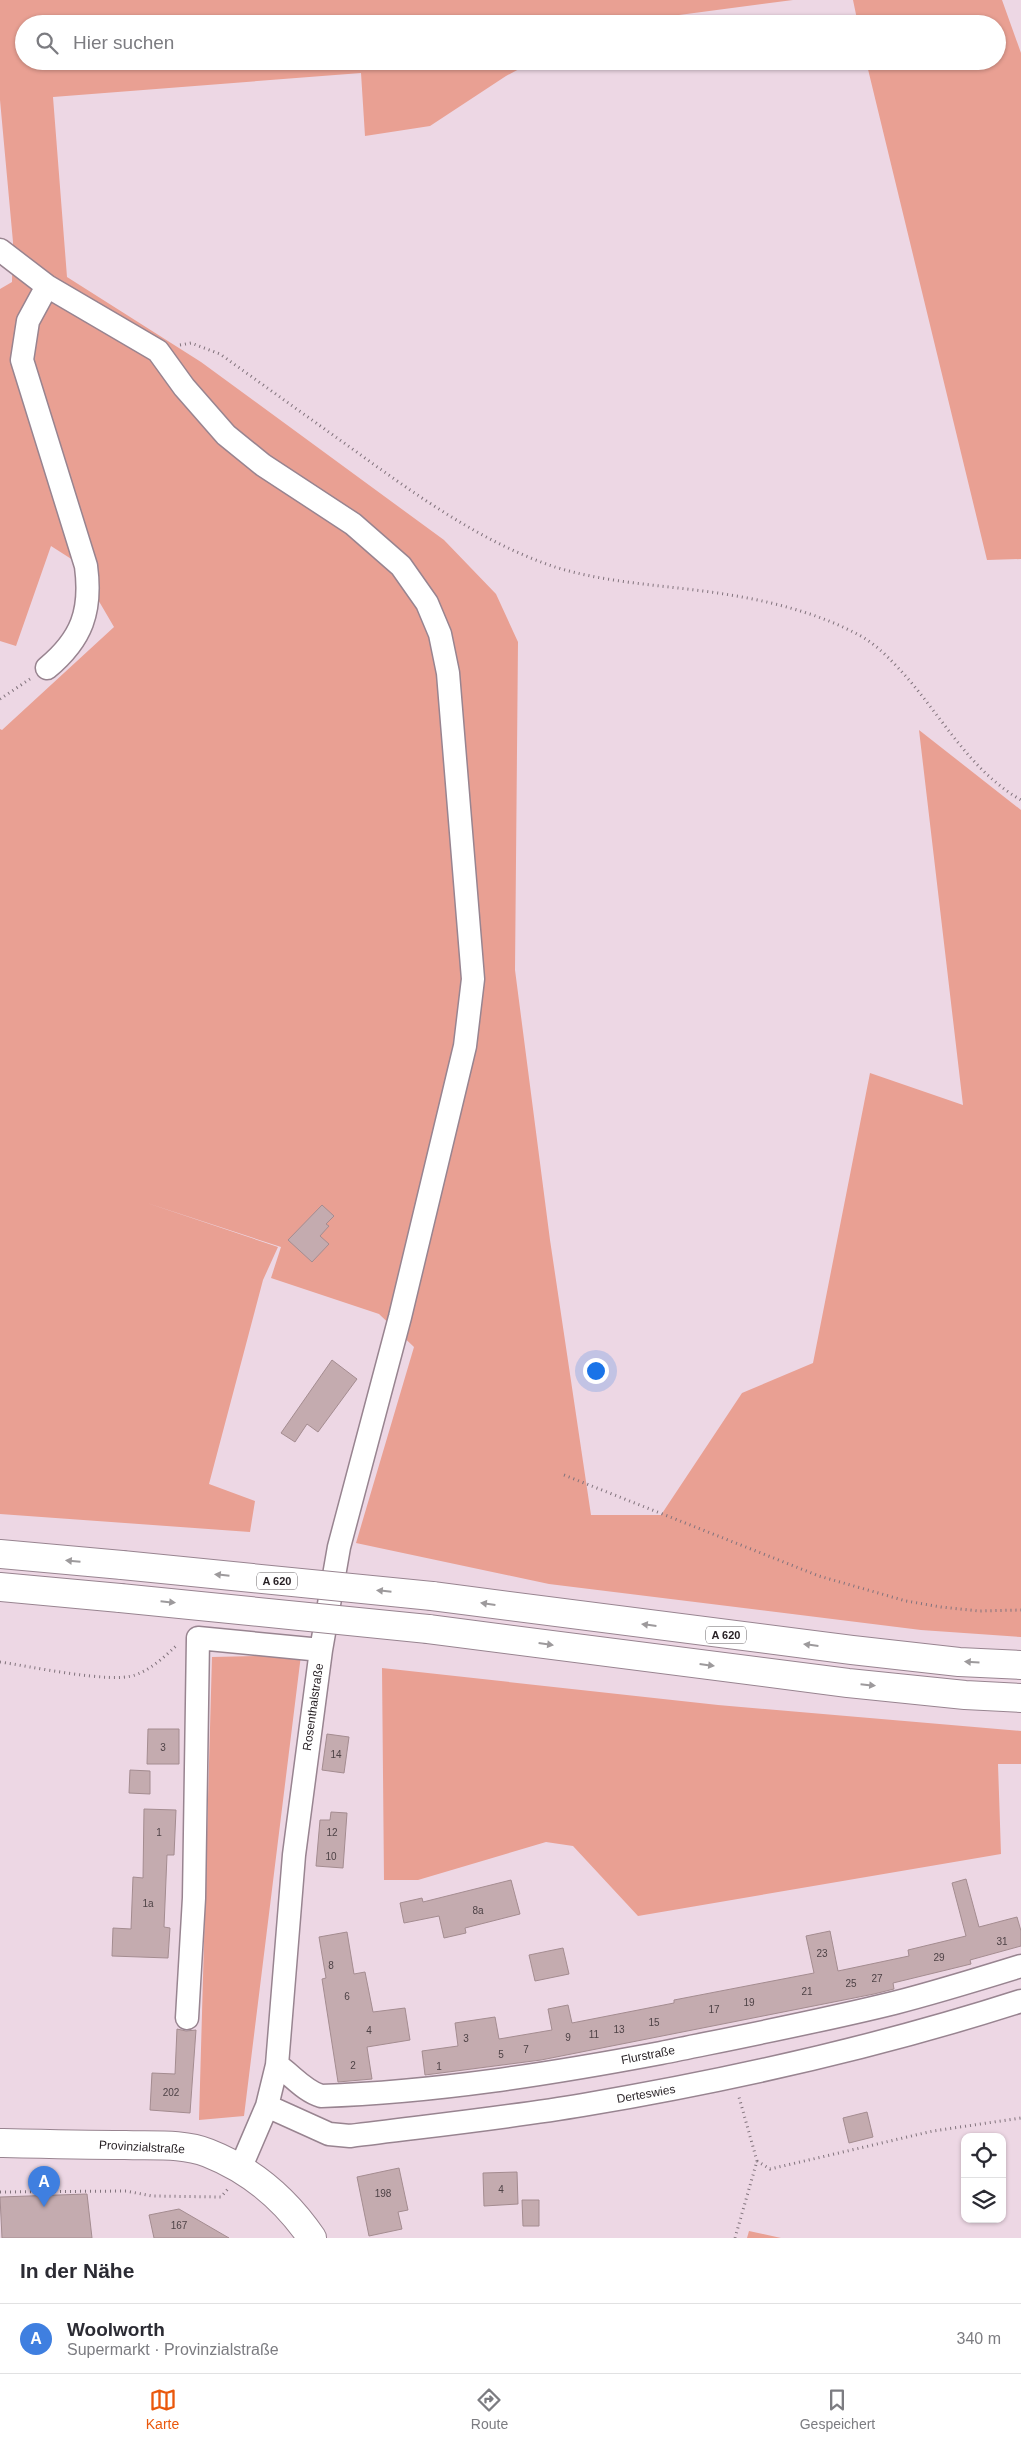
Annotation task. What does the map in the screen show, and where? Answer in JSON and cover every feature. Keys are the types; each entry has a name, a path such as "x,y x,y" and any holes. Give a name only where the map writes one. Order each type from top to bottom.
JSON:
{"main road":[{"name":"A 620","path":"0,1554 432,1596 862,1652 959,1662 1021,1665"},
{"path":"0,1587 428,1629 848,1683 965,1696 1021,1698"},
{"name":"Provinzialstraße","path":"0,2143 176,2146 207,2152 240,2169 269,2188 300,2220 312,2238"}],"street":[{"path":"0,250 47,286 158,351 184,387 226,435 263,465 353,524 401,566 427,602 440,634 448,672 473,979 466,1046 400,1317 339,1547 321,1650"},
{"path":"47,286 28,321 22,360 86,566 89,590 84,618 73,642 47,668"},
{"path":"187,2018 194,1898 198,1638"},
{"name":"Rosenthalstraße","path":"198,1638 321,1650 294,1855 277,2065 267,2106 240,2169"},
{"name":"Flurstraße","path":"277,2065 291,2074 311,2093 321,2096 406,2092 482,2084 603,2064 795,2027 896,2002 1021,1966"},
{"name":"Derteswies","path":"267,2106 329,2134 350,2136 581,2106 729,2079 819,2058 1021,2001"}],"path":[{"path":"158,351 191,343 220,354 426,501 501,544 531,558 556,567 608,580 726,594 780,606 825,618 862,637 888,658 920,692 972,760 999,787 1021,800"},
{"path":"0,699 47,668"},
{"path":"564,1475 819,1576 906,1601 941,1607 979,1611 1021,1610"},
{"path":"0,1662 101,1676 134,1676 158,1663 176,1646 198,1638"},
{"path":"729,2079 739,2095 757,2161 735,2238"},
{"path":"757,2161 770,2169 933,2131 1021,2118"},
{"path":"0,2192 126,2191 152,2196 221,2197 229,2188 240,2169"}],"shaded area":[{"path":"0,0 793,0 679,15 15,15 15,70 517,70 430,126 365,136 361,73 53,97 67,277 201,362 444,540 496,594 518,642 515,970 550,1240 591,1515 661,1515 742,1393 813,1363 870,1073 963,1105 919,730 1021,810 1021,1637 921,1630 549,1584 356,1543 414,1347 379,1314 271,1278 281,1247 147,1203 278,1247 263,1280 209,1484 255,1501 250,1532 0,1514 0,729 2,730 114,627 76,562 51,546 16,646 0,641 0,289 12,282 13,242 0,100"},
{"path":"853,0 1002,0 1021,53 1021,559 987,560 868,70 1006,70 1006,15 856,15"},
{"path":"301,1655 244,2116 199,2120 212,1657"},
{"path":"382,1668 718,1705 1021,1731 1021,1764 998,1764 1001,1854 638,1916 573,1846 546,1842 418,1880 384,1880"},
{"path":"749,2231 781,2238 747,2238"}],"building":[{"path":"322,1205 334,1216 326,1224 329,1226 320,1236 329,1244 312,1262 288,1240"},
{"path":"332,1360 357,1379 318,1432 307,1424 295,1442 281,1433"},
{"path":"148,1729 179,1729 179,1764 147,1764"},
{"path":"327,1734 349,1737 344,1773 322,1770"},
{"path":"130,1770 150,1771 150,1794 129,1793"},
{"path":"144,1809 176,1810 174,1855 167,1855 164,1927 170,1928 168,1958 112,1956 113,1928 131,1929 133,1877 143,1878"},
{"path":"331,1812 347,1813 343,1868 316,1866 320,1820 330,1820"},
{"path":"966,1879 979,1927 1017,1917 1021,1931 1021,1946 970,1960 971,1964 893,1983 894,1989 874,1994 541,2060 425,2075 422,2051 458,2046 455,2023 495,2017 499,2039 552,2030 548,2009 568,2005 572,2023 674,2003 674,2000 814,1973 806,1936 830,1931 838,1971 909,1956 908,1950 966,1936 952,1883"},
{"path":"511,1880 520,1914 465,1928 466,1933 444,1938 439,1916 404,1923 400,1903 422,1898 423,1902"},
{"path":"347,1932 354,1974 365,1972 373,2012 405,2008 410,2040 367,2047 372,2079 338,2082 322,1979 326,1978 319,1937"},
{"path":"563,1948 569,1974 535,1981 529,1955"},
{"path":"177,2029 186,2031 196,2030 190,2113 150,2110 152,2073 175,2074"},
{"path":"867,2112 873,2137 849,2143 843,2118"},
{"path":"399,2168 408,2210 398,2212 402,2229 369,2236 357,2177"},
{"path":"517,2172 518,2204 484,2206 483,2173"},
{"path":"87,2194 92,2238 2,2238 0,2197"},
{"path":"522,2200 539,2200 539,2226 523,2226"},
{"path":"179,2209 229,2238 154,2238 149,2215"}],"place":[{"name":"Woolworth","path":"44,2207"}]}
